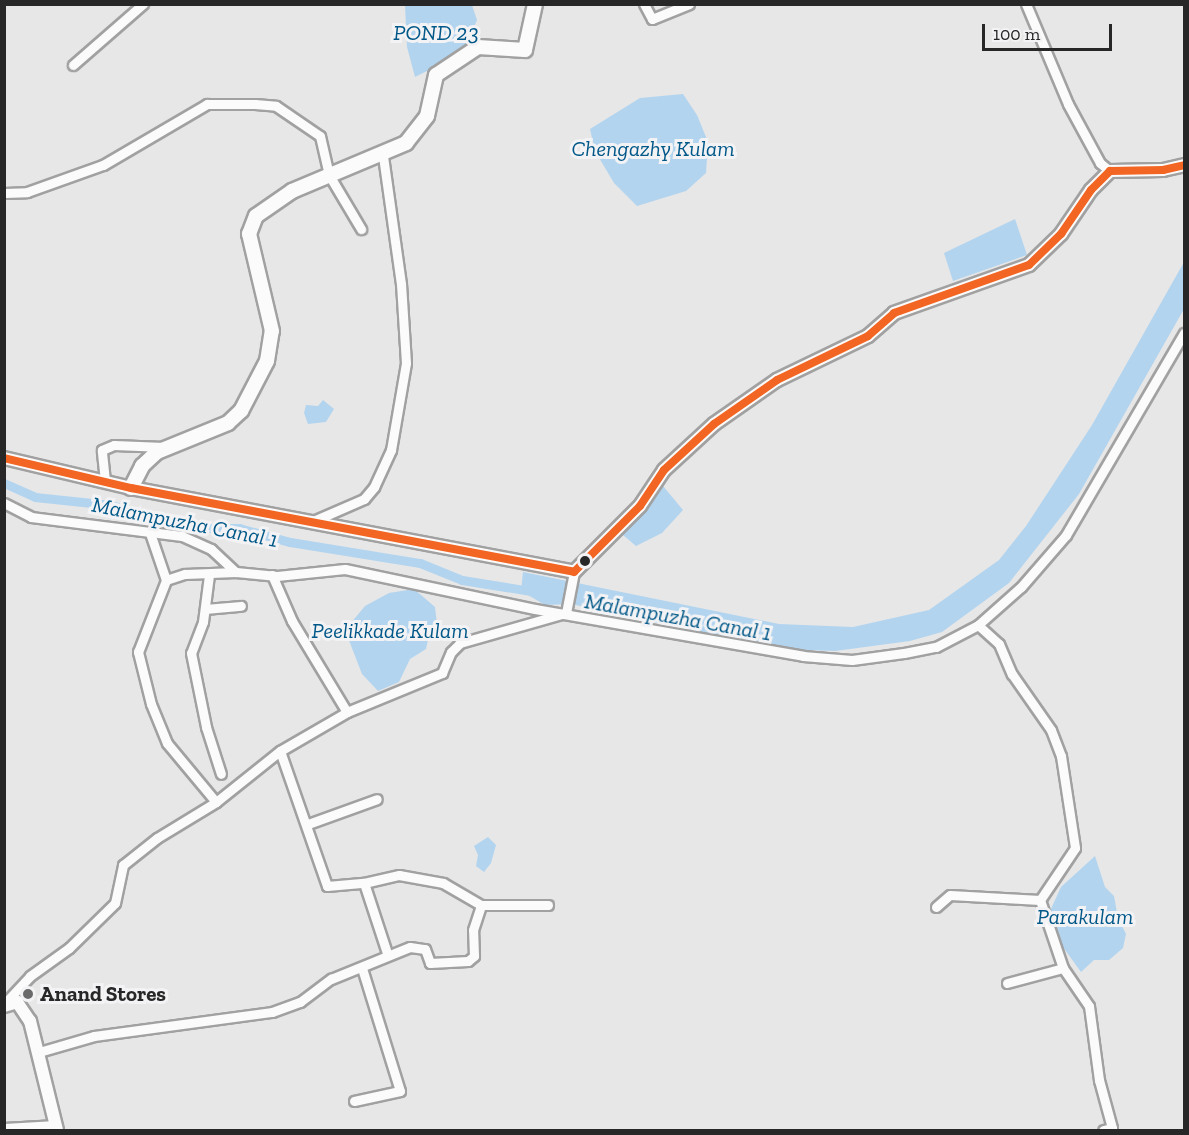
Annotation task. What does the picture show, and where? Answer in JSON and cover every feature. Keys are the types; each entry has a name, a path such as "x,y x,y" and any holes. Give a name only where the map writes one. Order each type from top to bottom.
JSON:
{"main road":[{"path":"132,488 142,466 166,447 228,423 241,411 272,345 270,317 250,247 250,224 282,196 329,174 383,156 406,143 422,127 436,75 478,47 525,50 535,4"}],"street":[{"path":"73,65 143,4"},
{"path":"644,4 652,19 689,4"},
{"path":"1026,4 1068,104 1100,163 1110,171 1163,170 1185,165"},
{"path":"4,193 27,192 103,165 207,104 276,106 321,136 329,174 361,229"},
{"path":"311,522 364,499 374,487 391,450 405,363 401,284 393,245 392,208 383,156"},
{"path":"566,613 574,572 639,506 664,470 714,424 777,380 868,336 894,313 1029,265 1061,234 1091,190 1110,171"},
{"path":"166,580 185,574 209,575 236,572 272,575 345,569 687,637 852,660 936,647 978,625 1021,587 1066,535 1185,333"},
{"path":"105,481 102,450 114,445 166,447"},
{"path":"4,458 132,488 574,572"},
{"path":"4,503 31,517 182,536 211,549 236,572"},
{"path":"150,533 166,580 138,652 143,675 167,743 216,802"},
{"path":"209,575 205,609 191,653 206,727 221,774"},
{"path":"272,575 292,621 348,712"},
{"path":"205,609 241,606"},
{"path":"4,1005 30,976 69,948 114,903 123,865 157,838 216,802 280,751 348,712 442,673 451,652 460,643 566,613"},
{"path":"978,625 999,644 1012,674 1051,730 1061,756 1075,848 1040,900"},
{"path":"280,751 308,824 327,886 364,884 399,875 443,884 482,905 548,905"},
{"path":"308,824 377,799"},
{"path":"364,884 387,953"},
{"path":"936,906 950,895 1040,900"},
{"path":"1040,900 1063,968 1089,1006 1099,1080 1112,1128 1104,1131"},
{"path":"39,1052 94,1036 272,1012 300,1002 332,979 362,968 387,953 419,947 425,949 430,963 468,961 474,956 473,930 482,905"},
{"path":"354,1101 400,1091 362,968"},
{"path":"1007,983 1063,968"},
{"path":"4,1005 17,1002 30,1021 57,1128 4,1128"}],"water":[{"name":"POND 23","path":"405,5 472,5 477,20 468,42 451,59 415,77 407,47"},
{"name":"Chengazhy Kulam","path":"683,94 697,115 708,142 706,173 686,191 637,206 614,183 595,151 590,129 640,98"},
{"path":"1015,219 1027,255 953,281 944,253"},
{"path":"1184,262 1184,309 1079,494 1009,583 942,632 910,641 835,651 778,649 571,604 545,605 521,591 523,572 779,624 853,627 929,610 999,560 1026,526 1092,425"},
{"path":"323,400 334,409 326,422 308,424 304,413 306,405 318,406"},
{"path":"663,486 683,510 662,533 636,546 623,535 628,523"},
{"name":"Peelikkade Kulam","path":"414,589 435,607 437,624 430,631 426,649 410,659 399,682 378,691 362,674 345,630 365,606 389,593"},
{"path":"488,837 496,845 491,863 484,872 476,866 478,855 474,846"},
{"name":"Parakulam","path":"1095,856 1105,887 1114,896 1118,918 1126,934 1123,948 1109,960 1094,960 1081,972 1060,943 1050,911 1061,887"}],"waterway":[{"name":"Malampuzha Canal 1","path":"4,483 35,497 111,505 198,528 239,528 290,542 420,563 462,580 531,591"}],"transit line":[{"path":"4,458 131,488 574,572 640,506 664,470 714,424 777,380 868,336 894,313 1029,265 1061,234 1091,190 1110,171 1163,170 1184,165"}],"place":[{"name":"Anand Stores","path":"28,994"}]}
